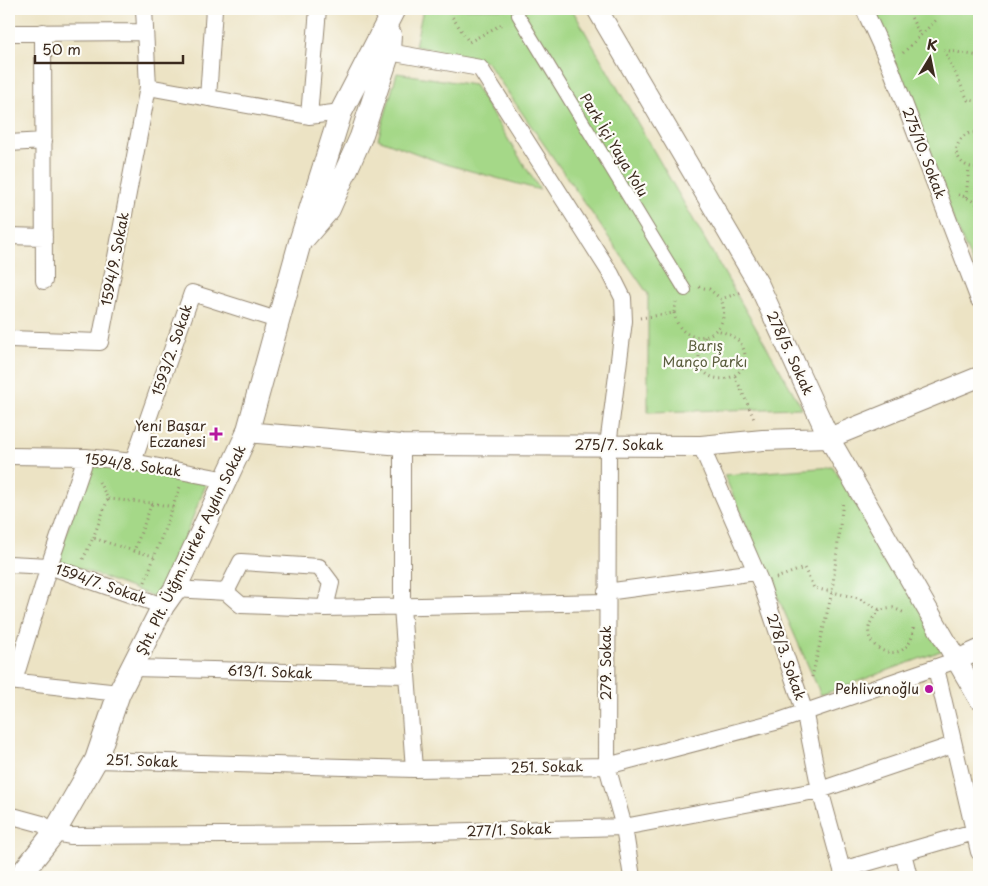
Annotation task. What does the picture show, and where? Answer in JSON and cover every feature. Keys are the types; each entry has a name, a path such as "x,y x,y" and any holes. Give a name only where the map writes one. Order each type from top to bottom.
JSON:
{"main road":[{"path":"300,242 329,209 361,138 389,52 393,12"},
{"name":"Şht. Plt. Ütğm.Türker Aydın Sokak","path":"19,877 54,833 96,760 119,693 169,598 227,480 246,432 300,242 342,112 393,12"}],"street":[{"path":"144,9 148,87 309,116 342,112"},
{"path":"208,98 214,9"},
{"path":"309,116 318,9"},
{"name":"278/5. Sokak","path":"597,9 759,285 830,438 979,699"},
{"name":"275/10. Sokak","path":"864,9 890,66 979,300"},
{"name":"Park İçi Yaya Yolu","path":"518,15 685,290"},
{"path":"43,32 44,281"},
{"path":"9,33 145,32"},
{"name":"279. Sokak","path":"389,52 480,68 611,274 623,298 624,321 608,445 606,766 624,827 632,877"},
{"name":"1594/9. Sokak","path":"9,339 100,342 148,87"},
{"path":"9,143 44,141"},
{"path":"9,236 44,237"},
{"name":"1593/2. Sokak","path":"133,462 192,293 277,320"},
{"name":"275/7. Sokak","path":"246,432 402,445 701,446 763,440 830,438 979,378"},
{"path":"402,445 402,607 414,769"},
{"name":"278/3. Sokak","path":"701,446 759,577 804,710 820,790 843,873"},
{"name":"1594/8. Sokak","path":"9,456 86,457 133,462 227,480"},
{"path":"86,457 12,681 119,693"},
{"path":"325,608 331,583 319,567 242,562 226,592 241,605 325,608 402,607 606,597 759,577"},
{"name":"1594/7. Sokak","path":"9,564 49,566 140,597 169,598 226,592"},
{"name":"251. Sokak","path":"96,760 414,769 606,766 779,721 804,710 936,668 979,650"},
{"name":"613/1. Sokak","path":"133,668 406,675"},
{"path":"936,668 979,852"},
{"name":"277/1. Sokak","path":"54,833 70,836 357,834 624,827 820,790 953,745"},
{"path":"9,815 42,824 54,833"},
{"path":"843,873 974,832"},
{"path":"903,853 909,877"}],"path":[{"path":"447,9 469,42 518,15"},
{"path":"907,9 921,35"},
{"path":"890,66 938,18"},
{"path":"979,56 944,50 968,100 979,101"},
{"path":"979,128 979,133 965,135 957,145 958,158 969,168 979,167"},
{"path":"966,197 969,168"},
{"path":"721,299 759,285"},
{"path":"701,286 716,293 721,299 724,312 722,323 717,330 705,337 687,334 675,322 674,313 679,296 685,290 701,286"},
{"path":"624,321 674,313"},
{"path":"705,337 699,354 702,369 714,378 721,380 735,376 744,364 744,349 734,337 717,330"},
{"path":"735,376 763,440"},
{"path":"82,560 108,499 86,457"},
{"path":"804,710 832,592 847,468"},
{"path":"140,597 185,473"},
{"path":"108,499 173,507"},
{"path":"134,551 152,503"},
{"path":"93,538 154,556"},
{"path":"759,577 804,568 814,588 858,598 880,610 893,608 905,612 912,623 913,636 907,647 895,653 882,652 872,644 868,631 871,619 880,610"}],"green space":[{"name":"Barış Manço Parkı","path":"423,9 572,9 802,408 648,412 648,294 486,61 415,46"},
{"path":"864,9 979,9 979,279"},
{"path":"397,73 474,85 540,190 442,163 378,139"},
{"path":"89,462 207,482 160,599 58,560"},
{"path":"833,467 946,649 821,695 724,475"}],"place":[{"name":"Yeni Başar Eczanesi","path":"216,434"},
{"name":"Pehlivanoğlu","path":"929,689"}]}
